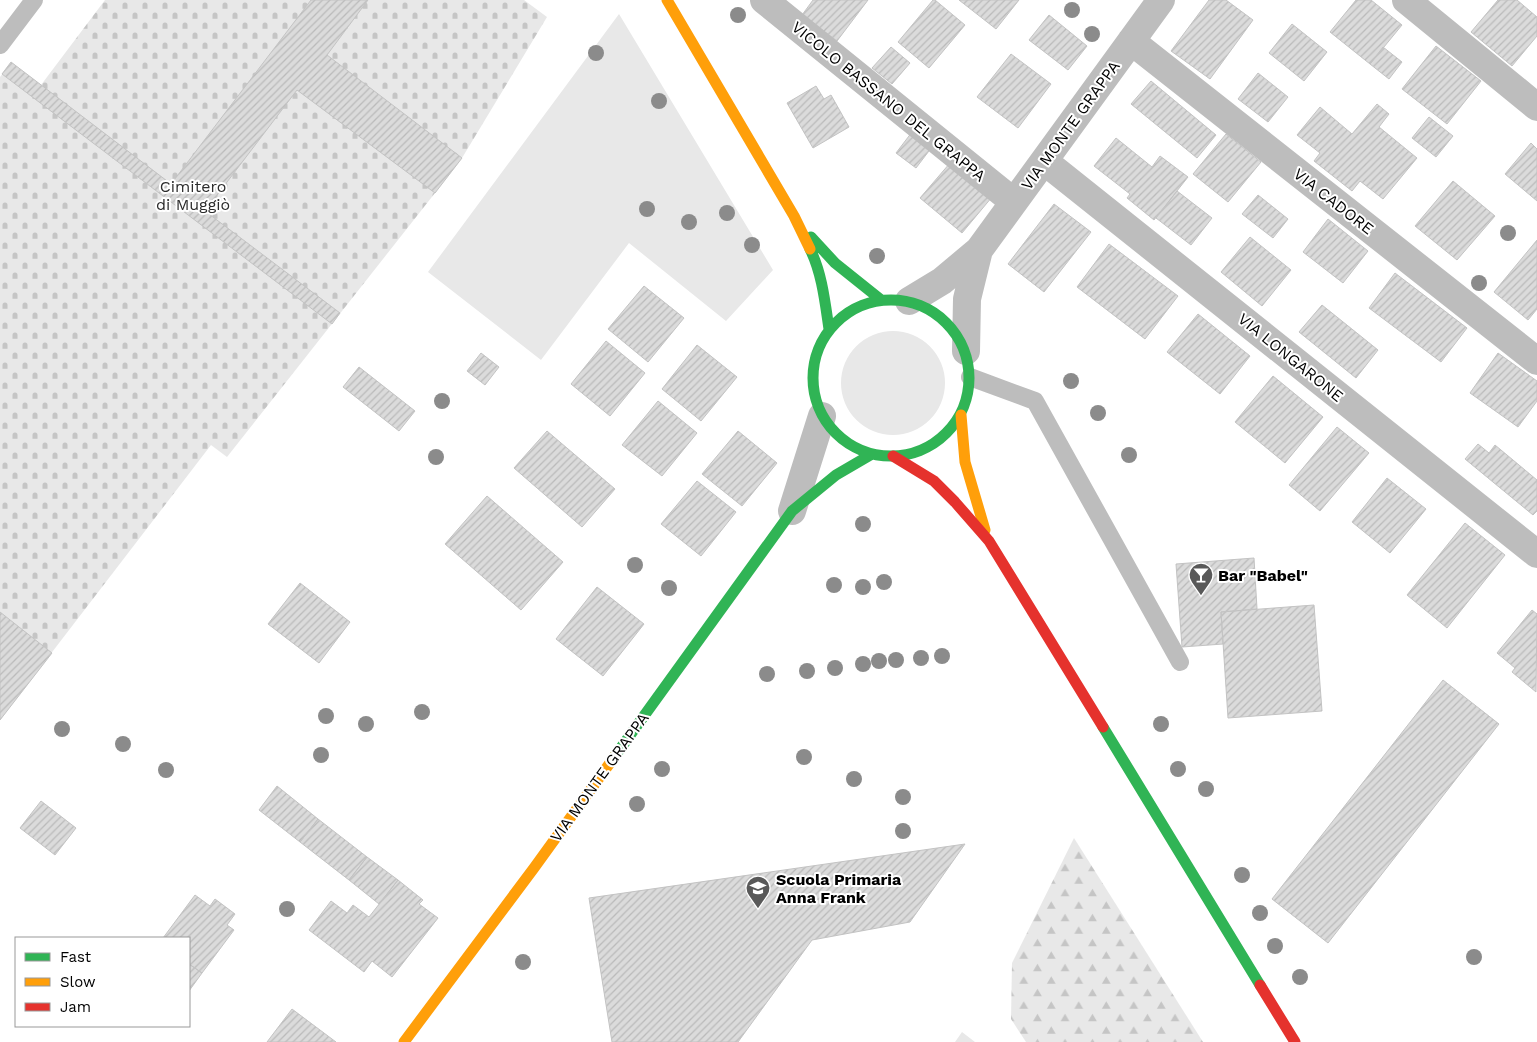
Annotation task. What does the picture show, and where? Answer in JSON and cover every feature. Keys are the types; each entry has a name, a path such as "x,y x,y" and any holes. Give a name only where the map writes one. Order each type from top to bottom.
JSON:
{"main road":[{"path":"667,0 794,216 814,257 823,292 829,329"},
{"path":"794,216 823,252 849,276 880,300"},
{"path":"894,298 908,301 933,310 953,328 968,364 968,397 961,415 949,432 932,445 913,454 893,456 872,454 852,446 835,433 822,416 814,394 813,372 818,349 829,329 844,315 861,305 894,298"},
{"path":"961,415 966,466 989,541"},
{"name":"VIA MONTE GRAPPA","path":"404,1042 528,876 792,511 836,475 872,454"},
{"path":"893,456 938,484 989,541 1295,1042"}],"street":[{"name":"VICOLO BASSANO DEL GRAPPA","path":"764,0 1014,202"},
{"name":"VIA MONTE GRAPPA","path":"908,301 942,281 979,250 1161,0"},
{"path":"1406,0 1537,107"},
{"name":"VIA CADORE","path":"1131,41 1537,362"},
{"name":"VIA LONGARONE","path":"1044,161 1537,554"},
{"name":"VIA MONTE GRAPPA","path":"968,364 967,299 979,250"},
{"name":"VIA MONTE GRAPPA","path":"792,511 822,416"}],"lane":[{"path":"0,45 34,0"},
{"path":"968,364 1035,401 1180,662"}],"green space":[{"name":"Cimitero di Muggiò","path":"105,0 524,0 547,17 462,158 435,193 227,457 211,445 0,720 0,77 11,62 41,85"},
{"path":"619,14 773,270 726,321 629,243 541,360 428,272"},
{"path":"893,331 913,335 930,346 941,363 945,383 941,403 930,420 913,431 893,435 873,431 856,420 845,403 841,383 845,363 856,346 873,335"},
{"path":"1074,838 1203,1042 1026,1042 1011,1019 1012,963"},
{"path":"962,1032 975,1042 955,1042"}],"building":[{"path":"311,0 368,0 327,55 462,158 435,193 297,90 205,211 340,313 332,324 2,74 11,62 171,184"},
{"path":"813,0 868,0 837,41 802,15"},
{"path":"933,0 965,25 929,68 898,42"},
{"path":"959,0 1019,0 996,29"},
{"path":"1209,0 1226,0 1253,20 1210,79 1171,51"},
{"path":"1356,0 1371,0 1402,25 1370,64 1330,32"},
{"path":"1498,0 1517,0 1537,17 1537,36 1512,66 1471,32"},
{"path":"1049,15 1087,46 1068,70 1029,40"},
{"path":"1292,24 1327,52 1304,81 1269,53"},
{"path":"1436,46 1481,81 1447,124 1402,89"},
{"path":"891,47 910,63 892,84 872,68"},
{"path":"1383,47 1402,62 1389,79 1370,64"},
{"path":"1011,54 1051,84 1018,128 977,97"},
{"path":"1258,73 1288,97 1268,122 1238,99"},
{"path":"1151,81 1216,135 1197,158 1131,104"},
{"path":"816,86 824,99 831,95 849,127 813,148 787,103"},
{"path":"1377,104 1389,114 1379,127 1417,158 1383,199 1360,181 1352,191 1314,161 1320,153 1297,135 1320,107 1352,134"},
{"path":"1429,117 1453,136 1436,157 1412,138"},
{"path":"912,132 932,147 916,168 896,153"},
{"path":"1226,134 1261,162 1228,202 1193,174"},
{"path":"1116,138 1152,167 1160,156 1188,177 1154,220 1127,198 1130,194 1094,166"},
{"path":"1531,143 1537,149 1537,201 1505,174"},
{"path":"950,163 992,197 962,233 920,198"},
{"path":"1453,181 1495,216 1457,260 1415,226"},
{"path":"1177,191 1212,218 1191,245 1156,218"},
{"path":"1258,195 1288,219 1273,238 1242,214"},
{"path":"1054,204 1091,232 1044,292 1008,264"},
{"path":"1328,219 1368,251 1343,283 1303,252"},
{"path":"1250,237 1291,270 1262,306 1221,272"},
{"path":"1537,240 1537,309 1528,320 1494,292"},
{"path":"1109,244 1178,296 1145,339 1077,287"},
{"path":"1395,273 1467,328 1441,362 1369,308"},
{"path":"644,286 684,318 648,362 608,329"},
{"path":"1322,305 1378,350 1356,378 1299,332"},
{"path":"1198,314 1250,356 1220,394 1167,352"},
{"path":"606,341 645,373 610,416 571,384"},
{"path":"697,345 737,377 701,421 662,389"},
{"path":"481,353 499,367 485,385 467,371"},
{"path":"1498,353 1537,381 1537,401 1518,427 1470,393"},
{"path":"359,367 415,411 399,431 343,387"},
{"path":"1273,376 1323,417 1285,463 1235,422"},
{"path":"658,401 697,433 662,476 622,445"},
{"path":"1337,427 1369,453 1320,511 1289,485"},
{"path":"547,431 615,489 582,527 514,468"},
{"path":"738,431 777,463 742,506 702,474"},
{"path":"1478,444 1489,453 1495,445 1537,480 1537,511 1533,515 1465,459"},
{"path":"1387,478 1426,509 1390,553 1352,522"},
{"path":"697,481 736,512 701,556 661,524"},
{"path":"487,496 563,562 521,610 445,544"},
{"path":"1465,523 1505,555 1447,628 1407,595"},
{"path":"1254,558 1257,609 1221,612 1223,644 1182,647 1176,564"},
{"path":"300,583 350,622 319,663 268,624"},
{"path":"597,587 644,624 603,676 556,639"},
{"path":"1314,605 1322,711 1228,718 1221,612"},
{"path":"1532,610 1537,614 1536,692 1512,672 1515,668 1497,653"},
{"path":"0,612 52,653 0,720"},
{"path":"1443,680 1499,724 1328,943 1272,899"},
{"path":"277,786 318,819 300,842 259,810"},
{"path":"41,801 76,828 55,855 20,828"},
{"path":"318,819 367,857 349,880 300,842"},
{"path":"965,844 910,922 812,940 738,1042 612,1042 589,898"},
{"path":"367,857 398,880 379,904 349,880"},
{"path":"398,880 423,900 419,904 438,918 392,977 372,961 364,972 309,930 331,901 347,913 353,905 369,917"},
{"path":"195,895 210,906 215,899 235,914 227,925 234,930 202,973 190,965 190,937 164,937"},
{"path":"190,965 202,973 190,990"},
{"path":"292,1009 336,1042 267,1042"}],"traffic: fast":[{"path":"811,237 835,263 880,299"},
{"path":"810,249 820,278 829,329"},
{"path":"883,300 899,300 914,303 928,309 941,317 952,328 966,355 969,378 968,393 960,415 952,428 941,439 914,453 899,456 883,456 868,453 854,447 841,439 830,428 816,401 813,386 813,370 816,355 822,341 830,328 841,317 868,303 883,300"},
{"path":"615,756 792,511 836,475 872,454"},
{"path":"1103,727 1260,985"}],"traffic: slow":[{"path":"667,0 794,216 810,249"},
{"path":"961,415 965,462 985,530"},
{"path":"404,1042 615,756"}],"traffic: jam":[{"path":"893,456 934,481 989,541 1103,727"},
{"path":"1260,985 1295,1042"}],"place":[{"name":"Bar \"Babel\"","path":"1201,596"},
{"name":"Scuola Primaria Anna Frank","path":"758,909"}]}
